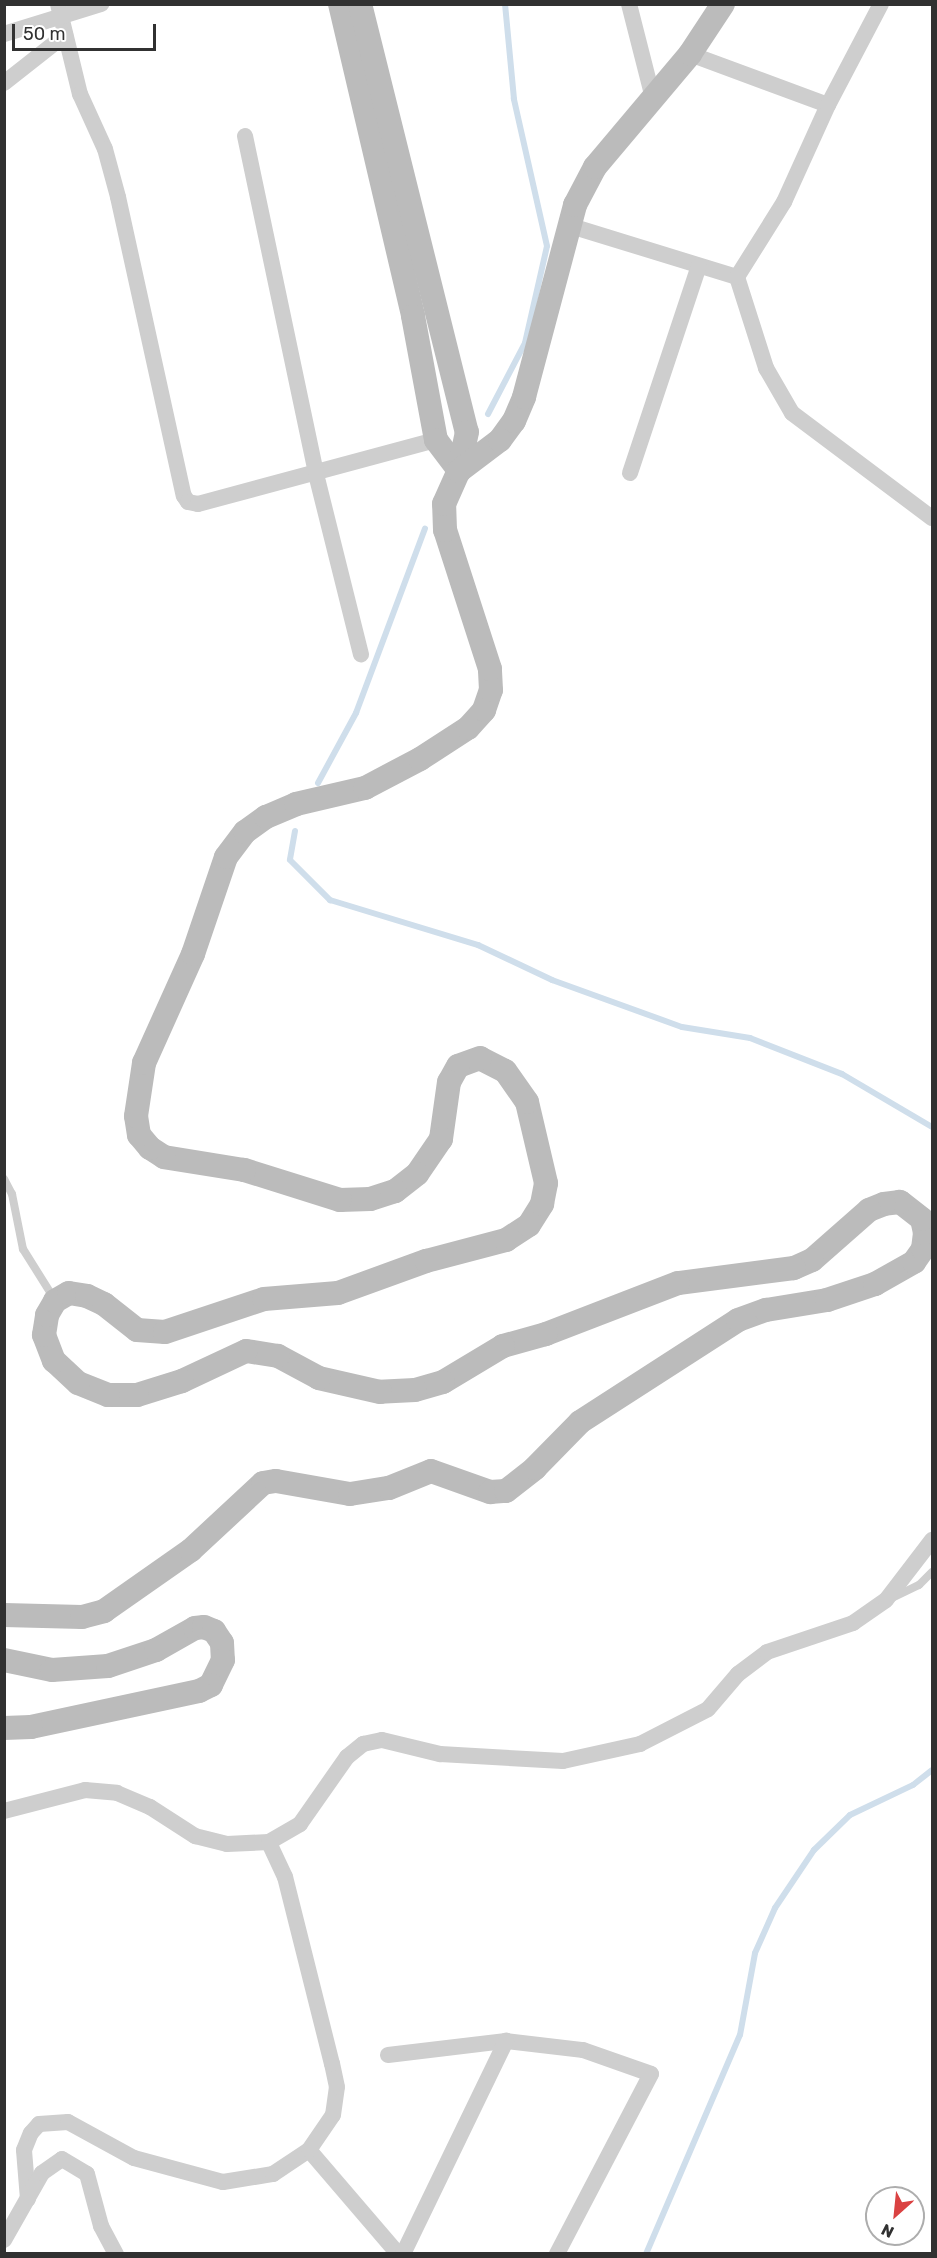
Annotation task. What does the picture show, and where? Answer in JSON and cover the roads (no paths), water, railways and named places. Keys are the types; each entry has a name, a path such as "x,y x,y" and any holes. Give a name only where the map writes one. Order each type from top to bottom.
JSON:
{"street":[{"path":"4,34 61,19 101,4"},
{"path":"340,4 413,316 436,440 459,471"},
{"path":"4,1615 81,1617 104,1611 191,1550 263,1483 276,1481 350,1494 389,1488 431,1471 490,1492 506,1491 536,1468 580,1422 690,1347 738,1320 766,1310 827,1300 875,1284 914,1262 923,1249 925,1233 921,1219 913,1209 900,1203 884,1204 869,1210 812,1260 794,1268 678,1283 546,1334 503,1346 443,1382 415,1390 380,1392 319,1378 278,1356 246,1351 182,1381 137,1395 108,1395 78,1383 54,1361 44,1335 47,1315 55,1301 69,1293 87,1296 137,1330 165,1332 264,1299 338,1293 426,1261 506,1240 529,1225 542,1204 546,1183 527,1102 505,1071 480,1058 458,1066 449,1082 441,1138 417,1174 394,1191 370,1199 340,1200 244,1170 164,1157 139,1135 136,1116 144,1063 193,954 226,857 237,841 266,817 296,804 365,788 420,759 468,728 484,710 491,690 490,669 443,518 448,491 459,471 467,432 360,4"},
{"path":"629,4 653,98"},
{"path":"459,471 500,440 514,421 524,397 575,205 595,167 690,54 723,4"},
{"path":"881,4 828,105 784,202 737,277 766,368 792,412 933,518"},
{"path":"4,83 61,19"},
{"path":"61,19 80,94 105,149 118,197 184,496 198,504 436,440"},
{"path":"690,54 828,105"},
{"path":"245,136 316,474 361,654"},
{"path":"571,226 737,277"},
{"path":"630,473 699,266"},
{"path":"4,1811 85,1790 117,1793 150,1807 195,1836 227,1844 268,1842 300,1824 347,1757 363,1744 382,1740 440,1754 563,1761 640,1744 708,1709 738,1674 767,1652 853,1623 886,1600 933,1540"},
{"path":"4,1660 52,1670 108,1666 156,1650 195,1628 204,1627 214,1631 222,1643 223,1660 211,1684 199,1691 68,1720 4,1728"},
{"path":"28,2199 24,2150 31,2133 39,2124 53,2121 68,2122 134,2158 223,2182 273,2174 309,2150 333,2115 337,2086 285,1877 268,1842"},
{"path":"309,2150 400,2253 506,2042"},
{"path":"388,2055 506,2042 583,2050 651,2074 557,2253"},
{"path":"4,2240 52,2163 62,2159 87,2174 101,2226 116,2253"}],"lane":[{"path":"4,1179 12,1194 23,1249 55,1301"},
{"path":"886,1600 920,1585 933,1572"}],"waterway":[{"path":"488,414 525,343 547,246 514,99 505,4"},
{"path":"318,783 356,713 425,528"},
{"path":"295,831 290,860 330,900 478,945 552,980 682,1027 750,1038 842,1074 932,1127"},
{"path":"646,2254 740,2035 755,1953 775,1908 814,1850 850,1815 913,1785 932,1770"}]}
